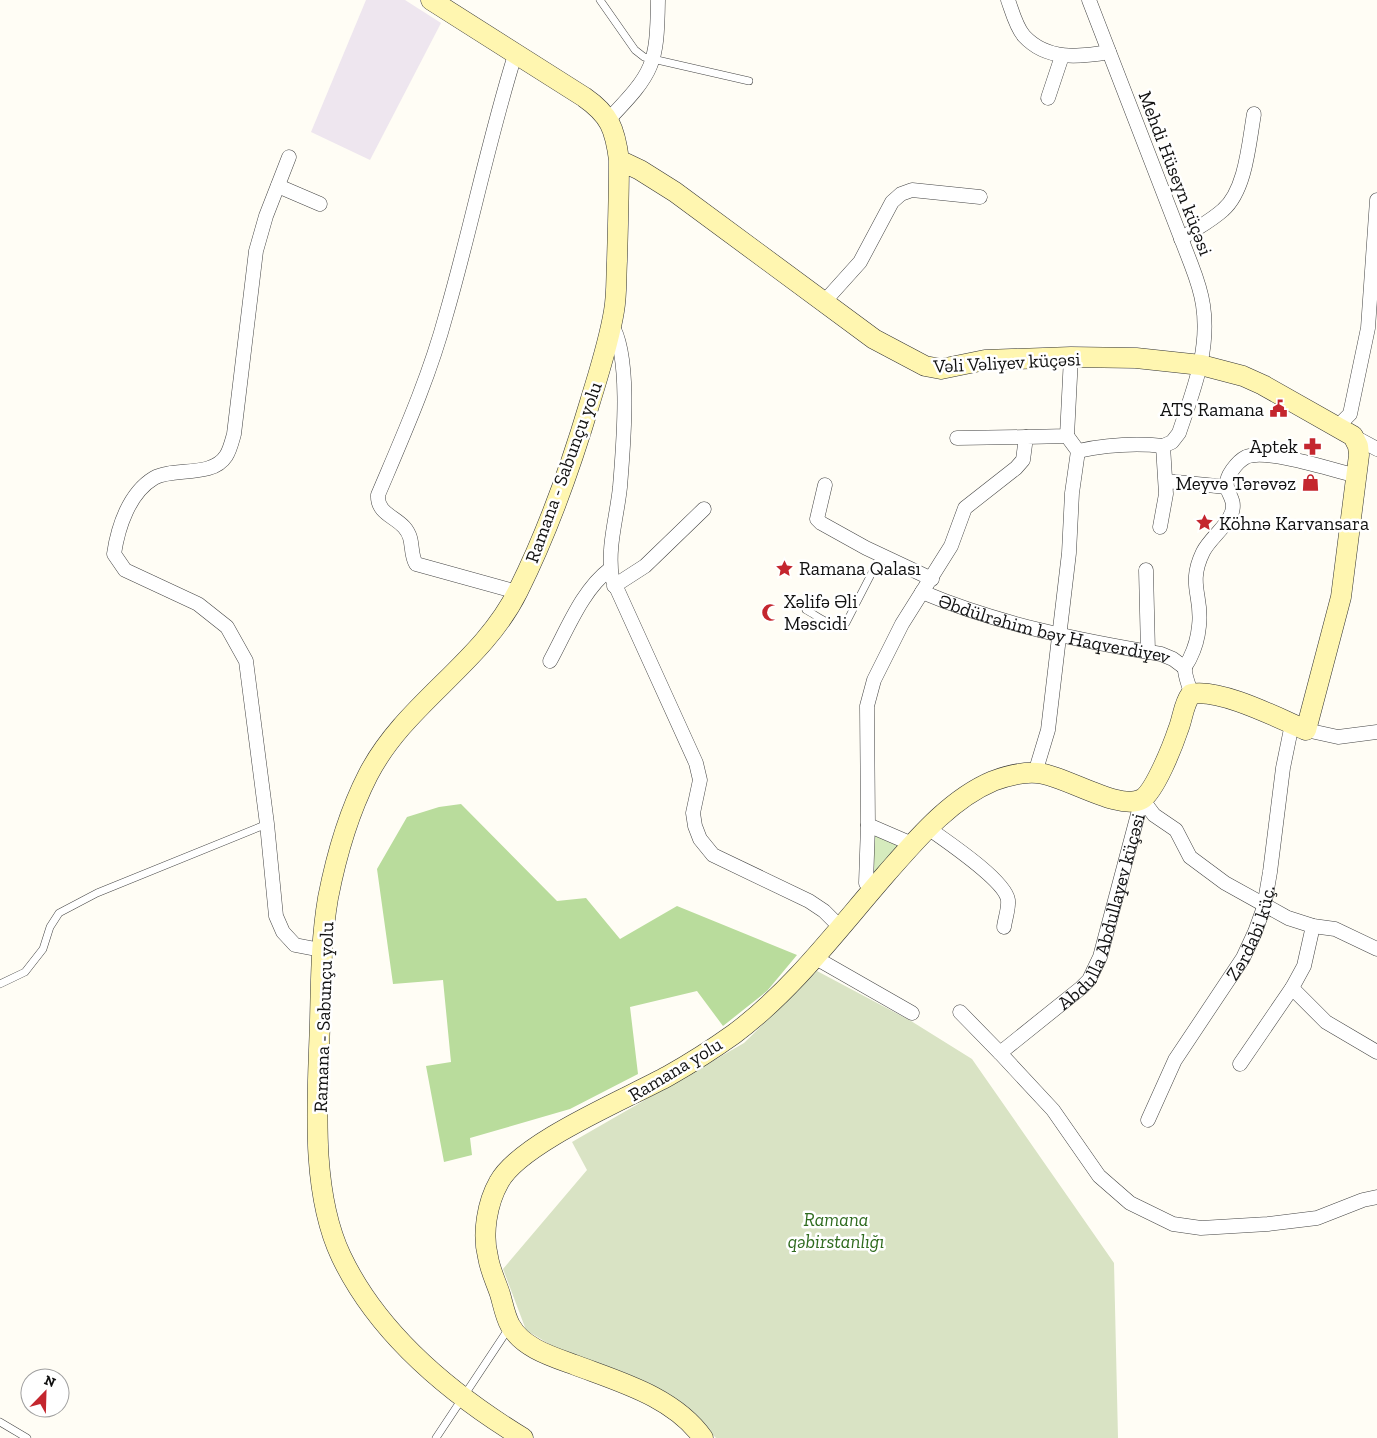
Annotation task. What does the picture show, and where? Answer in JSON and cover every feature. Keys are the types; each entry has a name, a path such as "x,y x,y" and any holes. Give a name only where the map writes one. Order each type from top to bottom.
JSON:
{"street":[{"name":"Ramana - Sabunçu yolu","path":"431,0 584,97 598,107 609,119 616,138 619,160 616,288 603,360 568,470 518,592 490,635 402,726 384,748 368,775 347,829 328,897 321,950 318,1091 320,1172 327,1216 340,1254 362,1292 423,1362 463,1398 523,1438"},
{"path":"609,119 646,78 654,60 657,43 658,0"},
{"path":"1008,0 1023,35 1036,45 1062,56 1078,57 1109,52"},
{"name":"Mehdi Hüseyn küçəsi","path":"1089,0 1181,239 1203,303 1205,329 1201,365 1179,433 1172,442 1163,446"},
{"path":"515,55 496,114 442,331 416,406 378,495 378,502 380,508 404,528 410,536 413,544 412,558 416,564 518,592"},
{"path":"1048,98 1062,56"},
{"path":"1181,239 1225,209 1235,194 1244,169 1254,114"},
{"path":"289,158 256,251 234,434 226,457 211,468 155,477 148,483 134,496 117,535 114,554 125,570 198,604 227,627 246,662 267,824 276,916 284,932 296,944 321,950"},
{"name":"Vəli Vəliyev küçəsi","path":"619,160 640,170 675,192 881,344 912,361 933,368 985,360 1071,357 1136,358 1201,365 1243,376 1263,385 1345,432"},
{"path":"278,186 320,204"},
{"path":"824,302 860,262 892,202 901,194 912,190 980,197"},
{"path":"1368,452 1358,446 1345,432 1368,328 1377,200"},
{"path":"611,324 620,341 623,357 624,406 620,487 610,568 614,586 696,763 700,780 693,813 695,826 700,839 713,855 810,901 824,911 840,927"},
{"path":"1036,773 1048,730 1069,553 1072,493 1078,451 1067,436 1071,357"},
{"path":"957,438 1067,436"},
{"path":"871,891 866,883 868,826 867,706 870,690 902,624 951,546 966,508 1016,468 1023,460 1026,437"},
{"path":"1078,451 1146,444 1163,446 1166,481 1160,527"},
{"name":"Zərdabi küç.","path":"1148,1120 1174,1060 1243,958 1264,907 1283,768 1299,727 1341,597 1357,476 1368,452"},
{"path":"1357,476 1264,454 1256,454 1238,463 1227,481 1227,487 1232,496 1231,515 1203,552 1195,573 1194,587 1199,610 1199,624 1196,644 1185,668 1191,694 1206,692 1224,697 1299,727 1338,737 1377,732"},
{"path":"1166,481 1227,487"},
{"path":"825,486 817,519 821,523 881,555 932,579"},
{"path":"614,586 645,566 704,508"},
{"path":"550,661 589,591 599,577 610,568"},
{"path":"1146,570 1148,652"},
{"name":"Əbdülrəhim bəy Haqverdiyev","path":"922,592 955,606 993,618 1173,659 1185,668"},
{"name":"Abdulla Abdullayev küçəsi","path":"1000,1053 1089,980 1100,957 1142,799 1147,794 1159,772 1178,732 1187,700 1191,694"},
{"name":"Ramana yolu","path":"703,1438 684,1418 662,1402 639,1390 550,1355 521,1339 510,1326 487,1256 486,1233 488,1213 500,1180 526,1152 670,1075 712,1049 766,1007 814,957 912,844 928,828 981,787 1014,775 1036,773 1065,780 1118,801 1130,802 1142,799"},
{"path":"1142,799 1154,815 1176,830 1190,857 1225,883 1264,907 1288,918 1313,926 1335,929 1377,949"},
{"path":"868,826 912,844"},
{"path":"928,828 983,869 1003,889 1008,900 1004,927"},
{"path":"1240,1064 1292,988 1304,966 1313,926"},
{"path":"814,957 912,1013"},
{"path":"1292,988 1326,1022 1377,1052"},
{"path":"960,1012 1053,1110 1099,1176 1130,1203 1173,1224 1201,1228 1268,1224 1316,1218 1363,1200 1377,1197"}],"lane":[{"path":"600,0 635,50 644,57 749,81"},
{"path":"806,610 832,624 841,626 846,623 881,555"},
{"path":"0,984 25,972 43,949 50,927 59,913 97,893 267,824"},
{"path":"436,1438 510,1326"},
{"path":"0,1422 27,1438"}],"shaded area":[{"path":"366,0 405,0 441,23 370,160 311,132"}],"green space":[{"path":"461,804 557,901 586,898 620,939 677,906 797,955 767,991 723,1026 697,991 630,1007 638,1074 570,1109 470,1138 472,1155 444,1162 426,1066 451,1062 443,980 393,984 377,869 407,817 439,807"},
{"path":"874,834 902,847 877,874 872,872"},
{"name":"Ramana qəbirstanlığı","path":"817,971 911,1021 972,1059 1114,1263 1118,1438 716,1438 694,1416 554,1347 526,1330 503,1269 587,1170 572,1142 744,1043"}],"place":[{"name":"ATS Ramana","path":"1278,409"},
{"name":"Aptek","path":"1312,446"},
{"name":"Meyvə Tərəvəz","path":"1310,483"},
{"name":"Köhnə Karvansara","path":"1205,523"},
{"name":"Ramana Qalası","path":"785,568"},
{"name":"Xəlifə Əli Məscidi","path":"770,612"}]}
